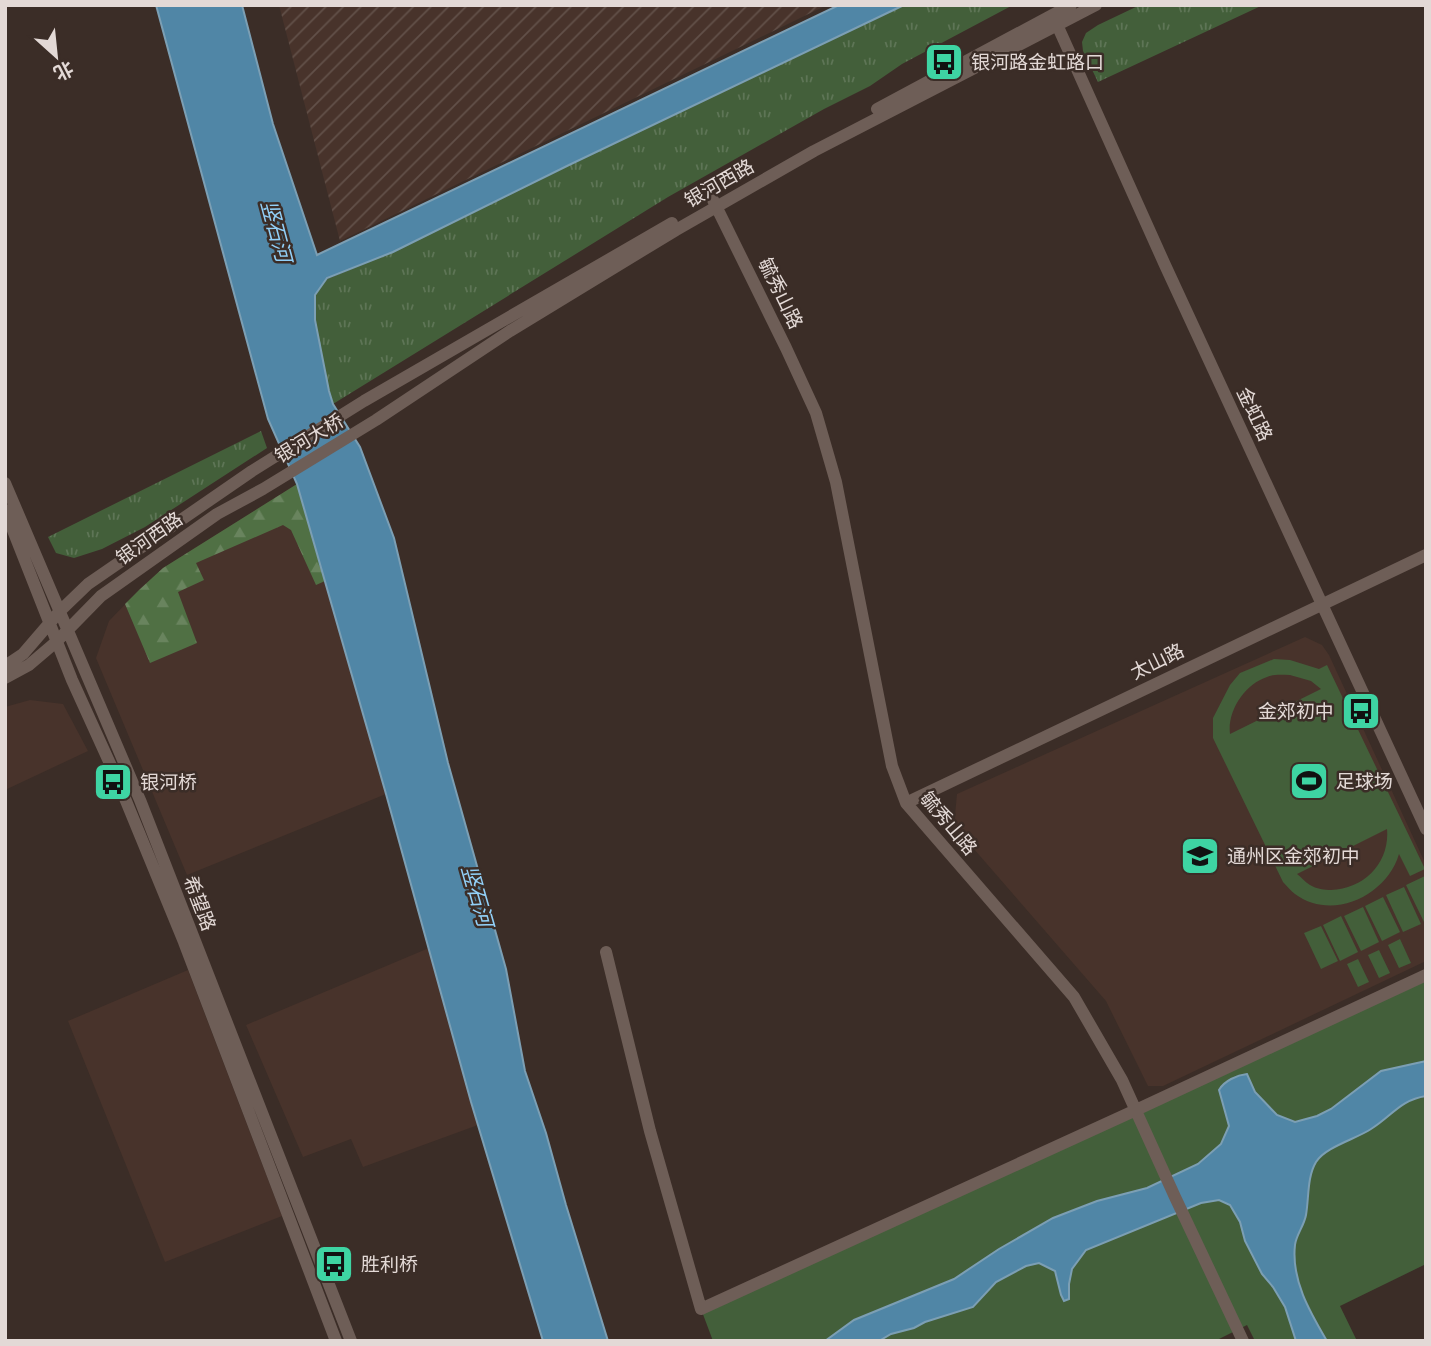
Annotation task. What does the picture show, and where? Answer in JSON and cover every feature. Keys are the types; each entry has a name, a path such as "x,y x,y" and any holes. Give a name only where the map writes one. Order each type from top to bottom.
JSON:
{"main road":[{"name":"银河西路","path":"1055,20 1072,5"},
{"name":"银河西路","path":"376,420 510,331 806,146 1055,20 1096,5"},
{"name":"金虹路","path":"1055,20 1165,265 1426,829"},
{"name":"银河西路","path":"364,401 715,203"},
{"name":"毓秀山路","path":"715,203 816,414 836,482 892,766 906,803 1074,997 1122,1080 1243,1341"},
{"name":"银河大桥","path":"252,471 364,401"},
{"name":"银河大桥","path":"263,489 376,420"},
{"name":"银河西路","path":"5,666 23,654 60,611 88,584 252,471"},
{"name":"希望路","path":"5,483 140,800 351,1341"},
{"name":"银河西路","path":"5,678 29,665 56,642 101,596 218,514 263,489"},
{"name":"希望路","path":"5,510 56,642 117,779 184,942 336,1341"},
{"name":"太山路","path":"906,803 1426,555"},
{"path":"606,952 650,1131 701,1309 1426,975"}],"shaded area":[{"path":"279,5 827,5 340,241"},
{"path":"297,484 386,794 187,875 96,658 109,621 163,568"},
{"name":"通州区金郊初中","path":"1305,637 1322,645 1329,655 1426,865 1426,961 1163,1086 1148,1086 1106,1001 954,826 957,794"},
{"path":"30,700 63,704 88,751 5,790 5,707"},
{"path":"429,948 478,1125 363,1167 351,1139 303,1157 246,1025"},
{"path":"188,970 282,1216 165,1262 68,1021"}],"green space":[{"path":"904,5 1013,5 902,64 870,86 668,197 333,404 315,320 315,295 327,279 393,252"},
{"path":"1140,5 1263,5 1098,82 1083,51 1082,42 1086,33"},
{"path":"261,431 267,448 145,527 102,549 74,558 56,553 48,537"},
{"path":"297,484 325,581 316,585 291,530 283,525 196,563 204,580 178,592 197,643 150,663 125,604 163,568"},
{"name":"足球场","path":"1274,659 1290,660 1319,669 1327,665 1425,869 1410,876 1399,854 1393,869 1371,892 1357,900 1341,904 1310,902 1295,894 1283,882 1213,738 1213,718 1230,685 1240,673","holes":["1290,675 1311,681 1321,689 1230,734 1231,716 1245,692 1267,677","1387,829 1387,841 1380,863 1373,872 1355,885 1331,890 1320,889 1310,885 1297,874"]},
{"path":"1425,876 1426,921 1424,922 1406,885"},
{"path":"1404,887 1421,924 1403,932 1386,895"},
{"path":"1383,897 1400,932 1382,941 1365,906"},
{"path":"1363,907 1379,942 1361,951 1344,916"},
{"path":"1341,916 1358,952 1340,961 1323,925"},
{"path":"1321,926 1338,961 1321,969 1304,933"},
{"path":"1400,939 1411,963 1399,968 1388,945"},
{"path":"1379,950 1390,973 1379,978 1368,955"},
{"path":"1358,959 1369,982 1358,987 1347,964"},
{"path":"1426,975 1426,1264 1340,1306 1357,1341 1255,1341 1247,1325 1215,1341 713,1341 701,1309"}],"water":[{"name":"竖石河","path":"156,5 242,5 273,124 317,255 839,5 904,5 393,252 327,278 315,295 315,320 329,391 333,404 360,447 394,538 448,763 506,969 525,1071 608,1341 543,1341 471,1102 297,484 268,419"},
{"path":"1426,1061 1426,1096 1409,1101 1371,1129 1326,1152 1313,1168 1306,1215 1296,1241 1296,1271 1303,1295 1327,1341 1296,1341 1285,1307 1262,1274 1245,1241 1240,1222 1230,1205 1219,1200 1201,1203 1086,1250 1072,1269 1069,1299 1064,1301 1055,1271 1039,1263 1026,1266 996,1282 973,1307 891,1334 879,1341 825,1341 854,1320 954,1279 1053,1218 1097,1201 1147,1188 1198,1164 1221,1144 1229,1126 1219,1090 1235,1077 1247,1074 1255,1092 1277,1115 1295,1122 1331,1109 1381,1071"}],"place":[{"name":"银河路金虹路口","path":"944,62"},
{"name":"金郊初中","path":"1361,711"},
{"name":"足球场","path":"1309,781"},
{"name":"银河桥","path":"113,782"},
{"name":"通州区金郊初中","path":"1200,856"},
{"name":"胜利桥","path":"334,1264"}]}
